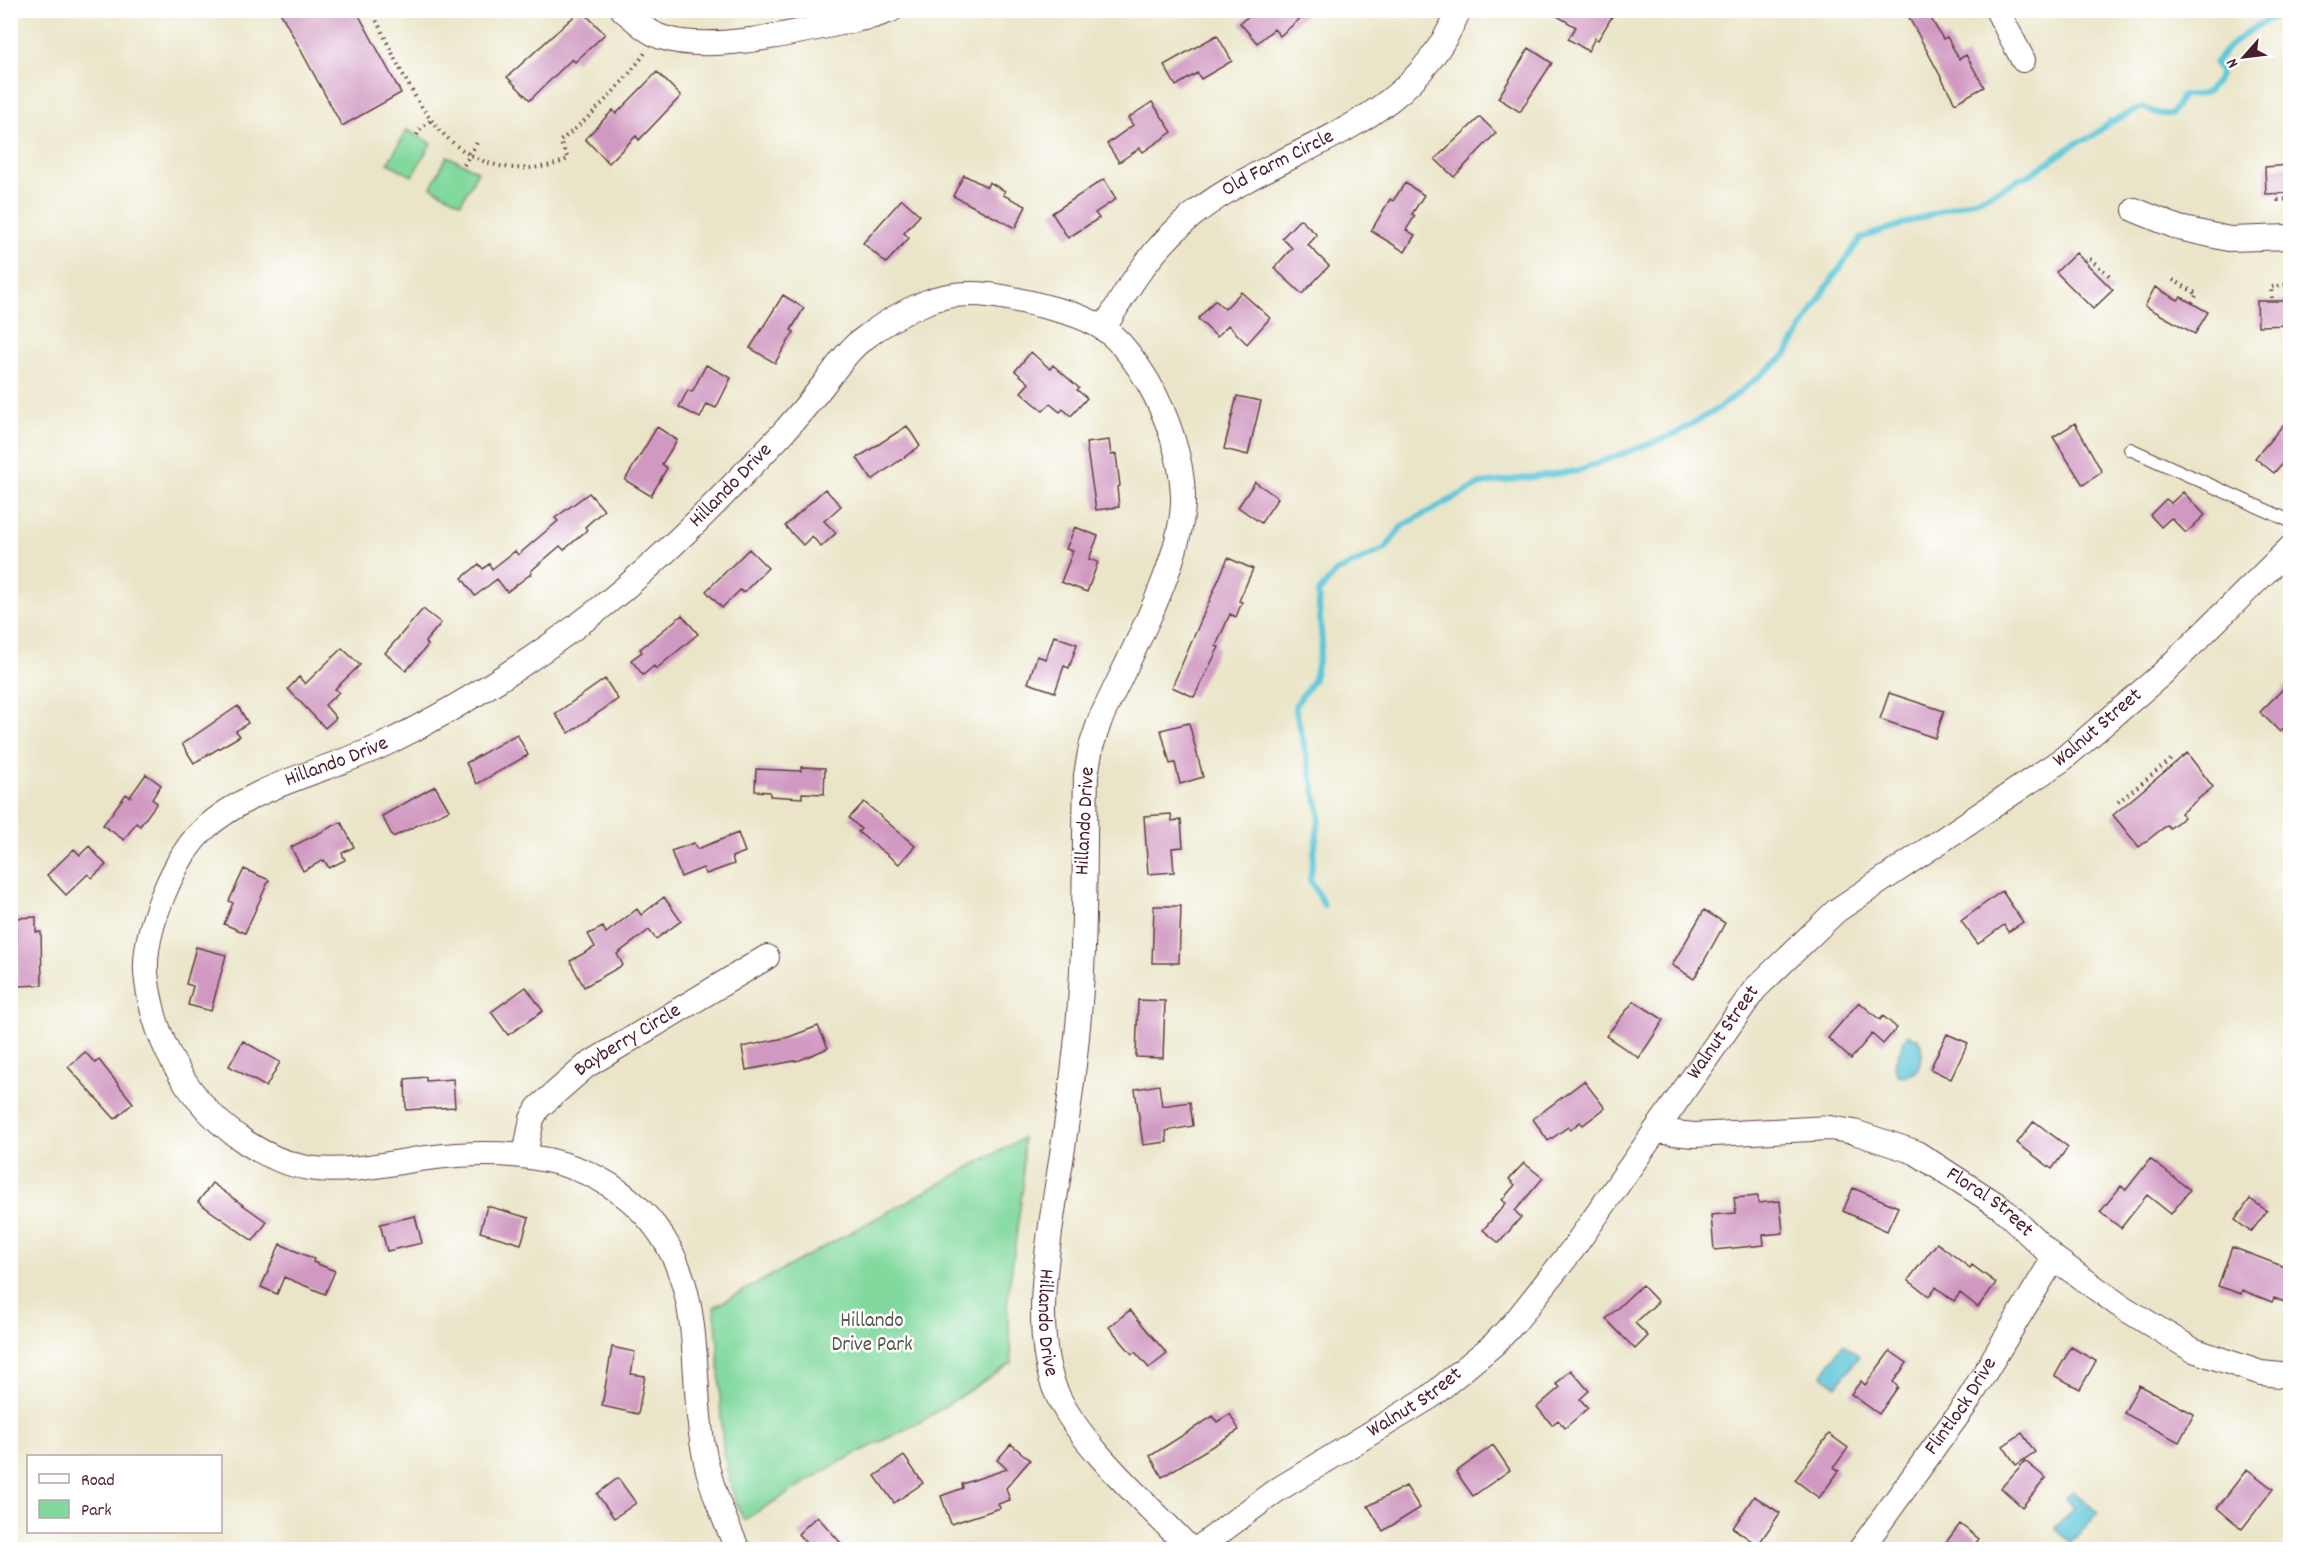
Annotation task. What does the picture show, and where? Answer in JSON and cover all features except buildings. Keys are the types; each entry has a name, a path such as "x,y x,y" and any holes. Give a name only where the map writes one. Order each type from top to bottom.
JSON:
{"street":[{"path":"623,10 660,37 699,44 728,43 874,16 891,10"},
{"name":"Old Farm Circle","path":"1104,327 1143,265 1166,239 1195,213 1237,187 1353,126 1391,101 1426,66 1443,43 1459,10"},
{"path":"1997,10 2023,60"},
{"path":"2136,210 2179,228 2229,239 2290,237"},
{"name":"Hillando Drive","path":"738,1550 720,1509 706,1461 692,1310 678,1267 658,1231 632,1202 597,1177 572,1167 525,1155 435,1157 356,1169 315,1169 293,1164 262,1151 209,1114 185,1084 164,1043 152,1010 146,976 149,940 170,881 189,846 206,827 251,797 378,747 455,709 506,677 594,613 657,562 694,528 804,409 855,345 907,311 934,299 984,295 1065,311 1104,327 1124,345 1152,390 1177,455 1183,493 1182,515 1174,552 1100,720 1088,765 1079,1013 1069,1110 1049,1240 1042,1318 1047,1362 1057,1394 1073,1423 1193,1550"},
{"name":"Walnut Street","path":"1193,1550 1274,1492 1430,1397 1493,1345 1515,1322 1572,1250 1630,1171 1655,1131 1755,989 1836,910 2063,759 2162,674 2290,548"},
{"name":"Bayberry Circle","path":"525,1155 532,1119 538,1108 586,1066 767,957"},
{"name":"Floral Street","path":"1655,1131 1694,1135 1830,1128 1879,1139 1915,1152 1978,1190 2002,1208 2054,1258 2119,1305 2193,1350 2261,1374 2290,1376"},
{"name":"Flintlock Drive","path":"1860,1550 1966,1404 2054,1258"}],"lane":[{"path":"2130,449 2290,521"}],"path":[{"path":"371,10 430,120 440,133 469,156 484,163 526,169 568,159 560,141 580,126 645,53 653,49"},
{"path":"417,135 430,120"},
{"path":"464,165 479,140"},
{"path":"2277,194 2278,200 2290,199"},
{"path":"2085,261 2090,258 2110,276"},
{"path":"2173,280 2197,294 2192,303"},
{"path":"2272,298 2271,287 2290,284"},
{"path":"2118,802 2173,758"}],"green space":[{"path":"407,130 431,143 412,176 388,163"},
{"path":"447,156 478,171 461,203 431,187"},
{"name":"Hillando Drive Park","path":"1023,1138 1023,1185 1007,1305 1012,1363 922,1421 836,1464 744,1520 733,1495 723,1442 714,1307"}],"water":[{"path":"1907,1035 1918,1039 1922,1056 1916,1072 1904,1077 1898,1075 1894,1064"},
{"path":"1843,1344 1859,1356 1837,1386 1822,1375"},
{"path":"2073,1491 2099,1513 2071,1543 2055,1528 2074,1508 2066,1498"}],"waterway":[{"path":"1324,905 1310,879 1320,814 1295,706 1314,679 1322,643 1318,593 1336,572 1386,548 1402,526 1480,484 1577,471 1675,434 1722,406 1786,355 1826,288 1861,238 1986,196 2034,172 2078,142 2090,138 2109,123 2142,107 2159,114 2171,114 2183,95 2202,94 2214,85 2221,73 2215,63 2230,46 2256,26 2286,10"}]}
